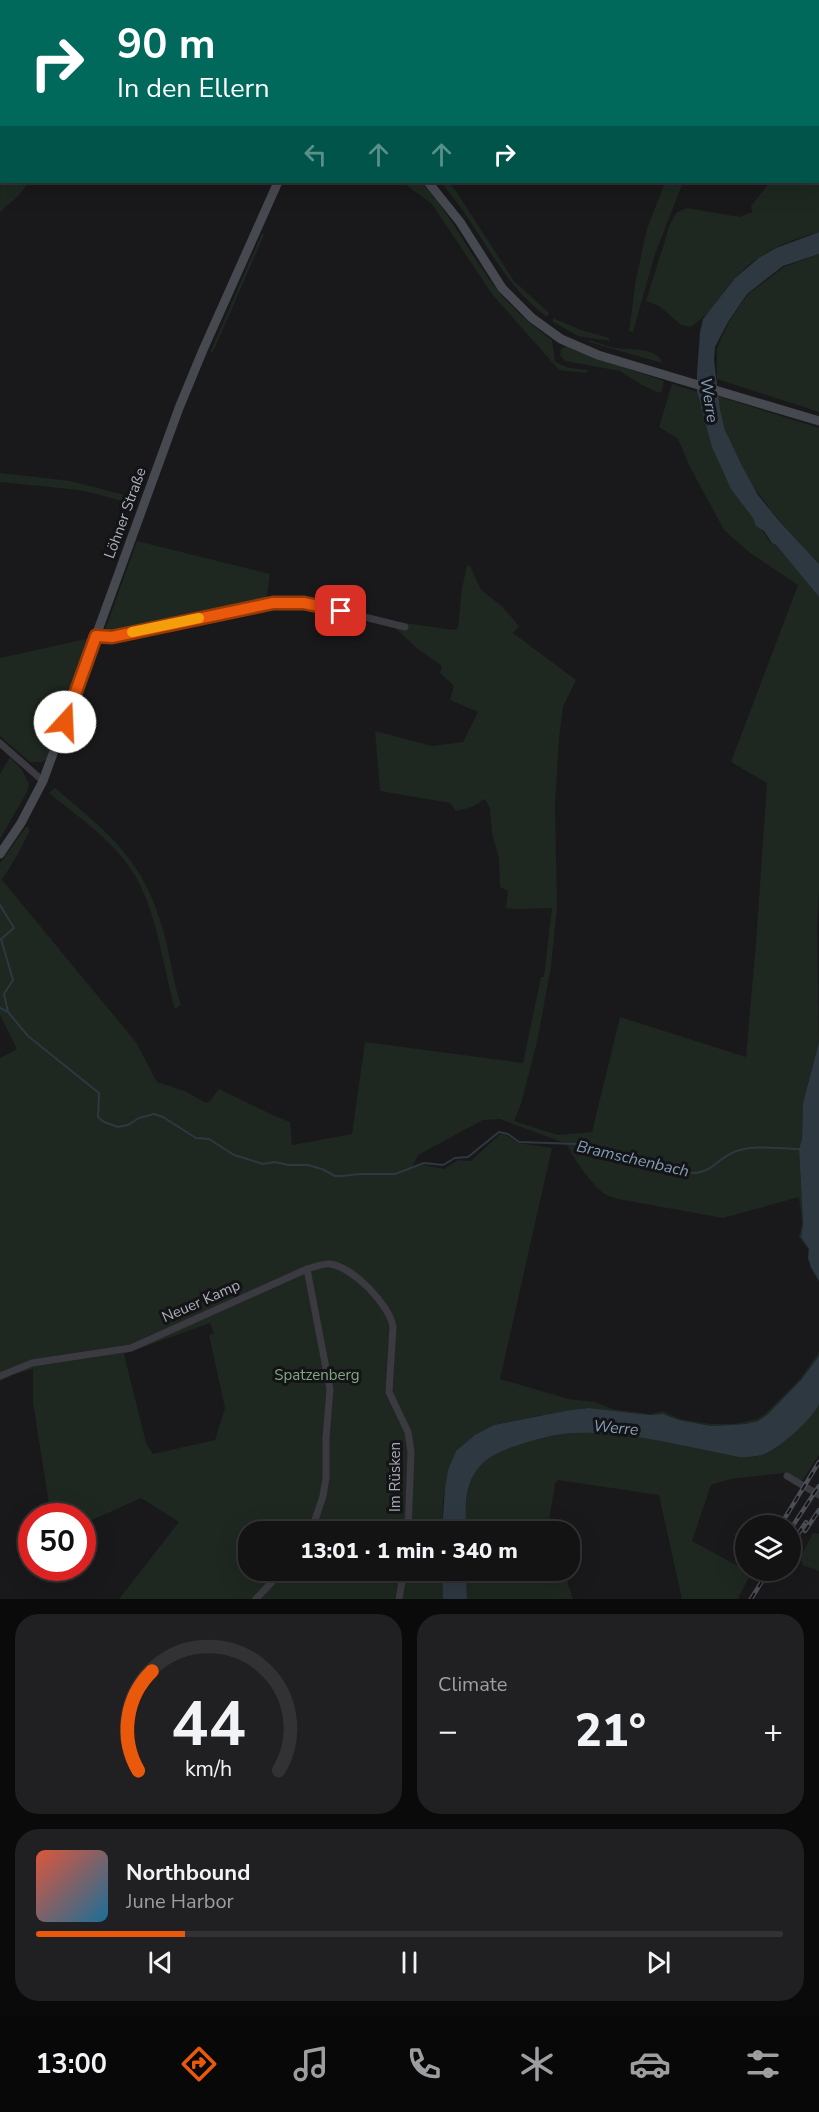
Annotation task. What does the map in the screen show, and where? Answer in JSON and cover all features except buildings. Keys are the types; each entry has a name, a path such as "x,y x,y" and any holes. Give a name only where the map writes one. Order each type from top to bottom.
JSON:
{"main road":[{"name":"Löhner Straße","path":"0,854 21,823 43,781 179,408 202,350 278,183"},
{"path":"429,183 460,222 502,288 532,318 561,339 653,372 819,421"}],"street":[{"path":"96,636 112,637 256,606 290,602 320,606 405,627"},
{"path":"0,743 43,781"},
{"name":"Neuer Kamp","path":"0,1376 32,1363 131,1348 307,1269 329,1264 345,1270 372,1292 392,1318"},
{"path":"307,1269 330,1389 326,1478 315,1521"},
{"name":"Im Rüsken","path":"392,1318 389,1392 408,1432 411,1452 408,1521"},
{"path":"787,1476 819,1495"},
{"path":"256,1599 273,1581"},
{"path":"399,1599 402,1581"}],"green space":[{"path":"0,183 29,183 18,196 0,212"},
{"path":"403,183 422,183 431,193 501,294 552,340 555,362 569,368 589,370 586,373 559,370 492,294 432,204"},
{"path":"441,183 449,183 456,191 514,281 549,313 547,317 515,286"},
{"path":"665,183 683,183 655,254 633,332 629,331 636,279 647,229"},
{"path":"769,183 819,183 819,232 784,244 752,262 734,279 704,317 690,327 681,325 659,306 646,301 670,224 677,212 687,208 740,217 752,212 751,206"},
{"path":"262,233 264,235 213,352 210,353"},
{"path":"819,254 819,412 717,379 717,348 729,322 747,295 784,267"},
{"path":"553,318 581,330 609,338 610,341 578,336 553,322"},
{"path":"590,340 615,348 648,351 660,358 662,363 589,342"},
{"path":"566,346 664,381 662,391 659,393 642,385 620,371 565,361 560,355 561,349"},
{"name":"Spatzenberg","path":"672,384 697,392 699,402 753,518 771,543 776,545 819,597 817,928 819,1042 803,1103 802,1139 799,1149 803,1223 801,1237 809,1249 811,1267 819,1282 810,1267 808,1249 799,1237 802,1223 799,1197 723,1218 618,1199 605,1194 597,1187 577,1162 567,1144 500,1119 483,1120 418,1155 412,1168 424,1165 444,1169 458,1160 471,1161 500,1134 518,1143 552,1148 500,1379 569,1399 595,1402 612,1409 650,1414 663,1411 680,1419 711,1424 734,1424 757,1419 766,1413 800,1379 819,1352 819,1356 801,1380 768,1414 758,1421 745,1424 711,1426 679,1420 663,1414 650,1415 589,1408 494,1425 448,1470 442,1521 238,1521 238,1581 442,1581 443,1599 119,1599 179,1522 141,1498 96,1518 96,1503 49,1503 33,1403 33,1369 0,1381 0,1058 17,1049 0,1015 0,863 28,827 30,830 2,880 136,1042 157,1082 185,1091 206,1103 219,1089 290,1122 292,1145 352,1134 365,1042 523,1063 541,977 544,977 552,908 506,908 508,891 500,887 499,858 492,834 490,808 485,799 472,807 456,811 450,803 380,791 375,731 432,746 463,742 478,712 450,700 454,686 440,673 442,666 418,649 394,627 294,604 265,606 116,638 114,632 105,630 137,541 270,574 266,602 287,600 391,621 454,630 458,628 462,588 467,566 470,566 481,590 502,606 519,626 513,633 576,680 563,707 559,739 555,805 557,907 551,967 537,1042 521,1104 514,1121 558,1135 592,1132 620,1017 746,1057 767,783 731,762 798,585 749,552 724,530 690,467 678,439 659,427","holes":["210,1323 214,1333 209,1335 225,1408 215,1440 153,1454 146,1443 124,1354"]},
{"path":"718,396 819,428 819,564 769,508 742,467 723,421"},
{"path":"0,473 71,481 136,498 134,505 79,490 0,482"},
{"path":"90,638 46,759 42,762 30,762 0,736 0,658"},
{"path":"10,757 22,770 29,784 27,792 0,839 0,774"},
{"path":"55,788 123,850 146,886 156,907 164,933 181,1005 175,1009 157,932 136,877 108,842 49,793"},
{"path":"819,1403 819,1455 802,1481 784,1473 730,1479 711,1485 692,1541 735,1564 735,1581 747,1581 738,1599 682,1599 659,1495 558,1480 555,1484 549,1521 466,1521 469,1484 476,1471 492,1456 530,1441 563,1434 606,1434 629,1436 739,1457 757,1456 775,1449 803,1424"},
{"path":"813,1533 819,1534 819,1571 802,1565 802,1554"},
{"path":"466,1581 567,1581 573,1599 467,1599"}],"water":[{"name":"Werre","path":"819,232 819,254 783,266 747,294 715,347 714,360 725,430 758,495 819,564 819,597 764,531 756,526 753,518 731,489 712,447 697,392 697,374 703,319 735,278 760,257 776,248"},
{"path":"819,1042 819,1281 808,1258 809,1249 801,1237 803,1223 799,1149 802,1139 803,1103"},
{"name":"Werre","path":"819,1356 819,1404 816,1410 796,1431 767,1453 739,1457 629,1436 606,1434 563,1434 546,1437 505,1450 486,1460 476,1471 469,1484 466,1521 443,1521 448,1470 456,1451 475,1435 494,1425 589,1408 650,1415 663,1414 679,1420 711,1426 745,1424 758,1421 768,1414 801,1380"},
{"path":"442,1581 466,1581 467,1599 443,1599"}],"waterway":[{"name":"Bramschenbach","path":"0,905 14,928 1,939 13,980 4,994 8,1012 28,1036 99,1093 98,1117 118,1127 154,1114 163,1117 196,1138 209,1139 234,1155 263,1164 275,1162 288,1165 308,1165 335,1176 395,1174 424,1163 443,1165 455,1158 468,1157 499,1132 508,1134 519,1142 577,1144 693,1173 710,1168 728,1155 742,1150 800,1149"},
{"name":"Bramschenbach","path":"0,1008 8,1012"}],"railway":[{"path":"787,1515 819,1462"},
{"path":"800,1515 819,1486"},
{"path":"805,1531 819,1510"},
{"path":"801,1530 806,1522"},
{"path":"751,1599 762,1581"}],"slow traffic":[{"path":"132,632 199,618"}],"route":[{"path":"65,722 96,636 112,637 273,603 304,603 341,611"}]}
